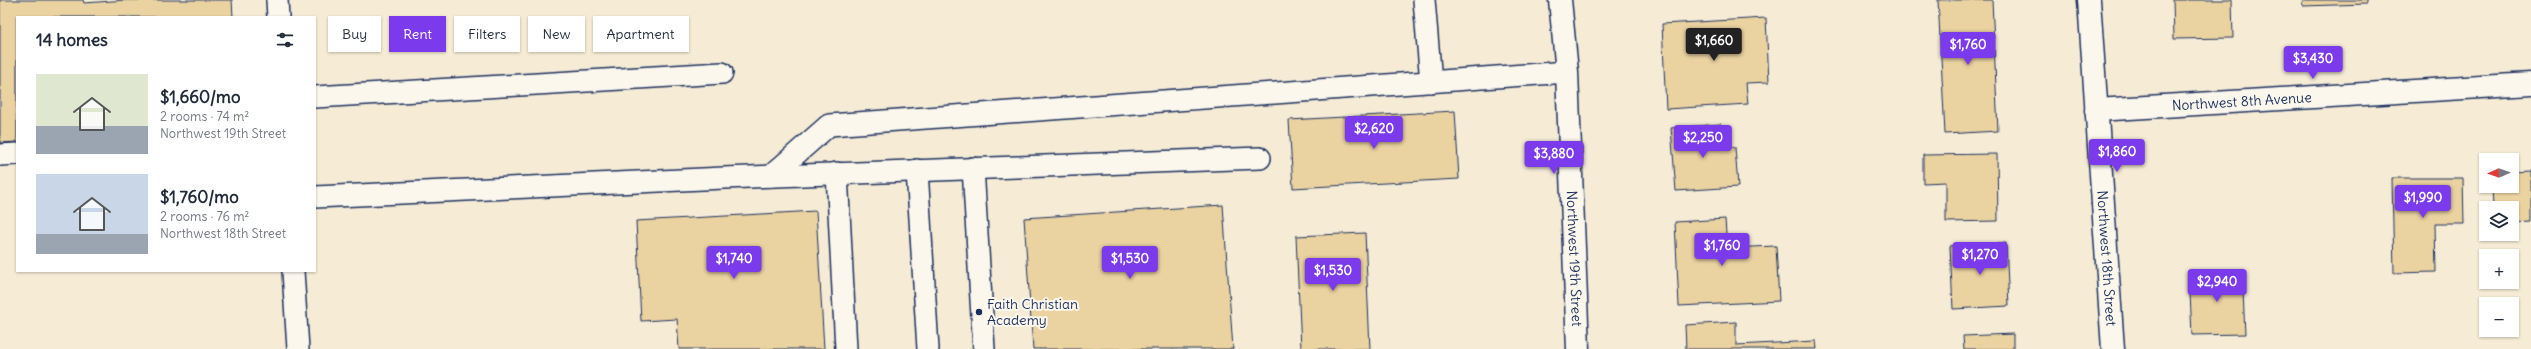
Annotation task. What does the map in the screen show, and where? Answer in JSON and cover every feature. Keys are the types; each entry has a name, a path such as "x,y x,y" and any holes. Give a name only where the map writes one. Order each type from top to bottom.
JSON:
{"street":[{"name":"Northwest 19th Street","path":"1560,0 1567,72 1578,349"},
{"name":"Northwest 18th Street","path":"2089,0 2113,349"},
{"name":"Northwest 8th Avenue","path":"2096,110 2531,84"}],"lane":[{"path":"277,0 278,16"},
{"path":"1424,0 1431,82"},
{"path":"771,176 830,125 1567,72"},
{"path":"316,97 722,73"},
{"path":"0,155 16,154"},
{"path":"316,197 836,173 1260,158"},
{"path":"973,168 984,349"},
{"path":"917,170 928,349"},
{"path":"836,173 846,349"},
{"path":"293,272 298,349"}],"building":[{"path":"0,0 83,0 84,3 126,0 232,0 233,16 16,16 16,142 0,143"},
{"path":"1938,0 1992,0 1998,131 1945,134"},
{"path":"2173,0 2232,0 2233,38 2174,39"},
{"path":"2302,0 2367,0 2367,4 2303,6"},
{"path":"1766,18 1769,82 1746,83 1748,104 1666,109 1662,24"},
{"path":"1455,111 1459,179 1293,188 1289,120"},
{"path":"1721,124 1723,148 1735,147 1738,187 1676,191 1671,128"},
{"path":"1997,154 1998,221 1946,222 1946,182 1923,183 1923,155"},
{"path":"2531,171 2531,222 2519,223 2519,201 2493,201 2492,193 2519,193 2519,172"},
{"path":"2392,178 2463,178 2464,224 2435,224 2436,272 2394,273"},
{"path":"1223,205 1233,349 1033,349 1024,218"},
{"path":"816,211 824,349 679,349 677,319 641,321 636,221"},
{"path":"1725,219 1727,248 1776,246 1779,301 1679,306 1675,222"},
{"path":"1365,233 1370,349 1301,349 1296,236"},
{"path":"2006,243 2009,306 1953,309 1950,246"},
{"path":"2242,270 2245,334 2192,335 2189,272"},
{"path":"1736,322 1736,345 1816,341 1817,349 1686,349 1685,325"},
{"path":"2013,334 2013,349 1964,349 1963,336"}],"place":[{"name":"Faith Christian Academy","path":"979,312"}]}
